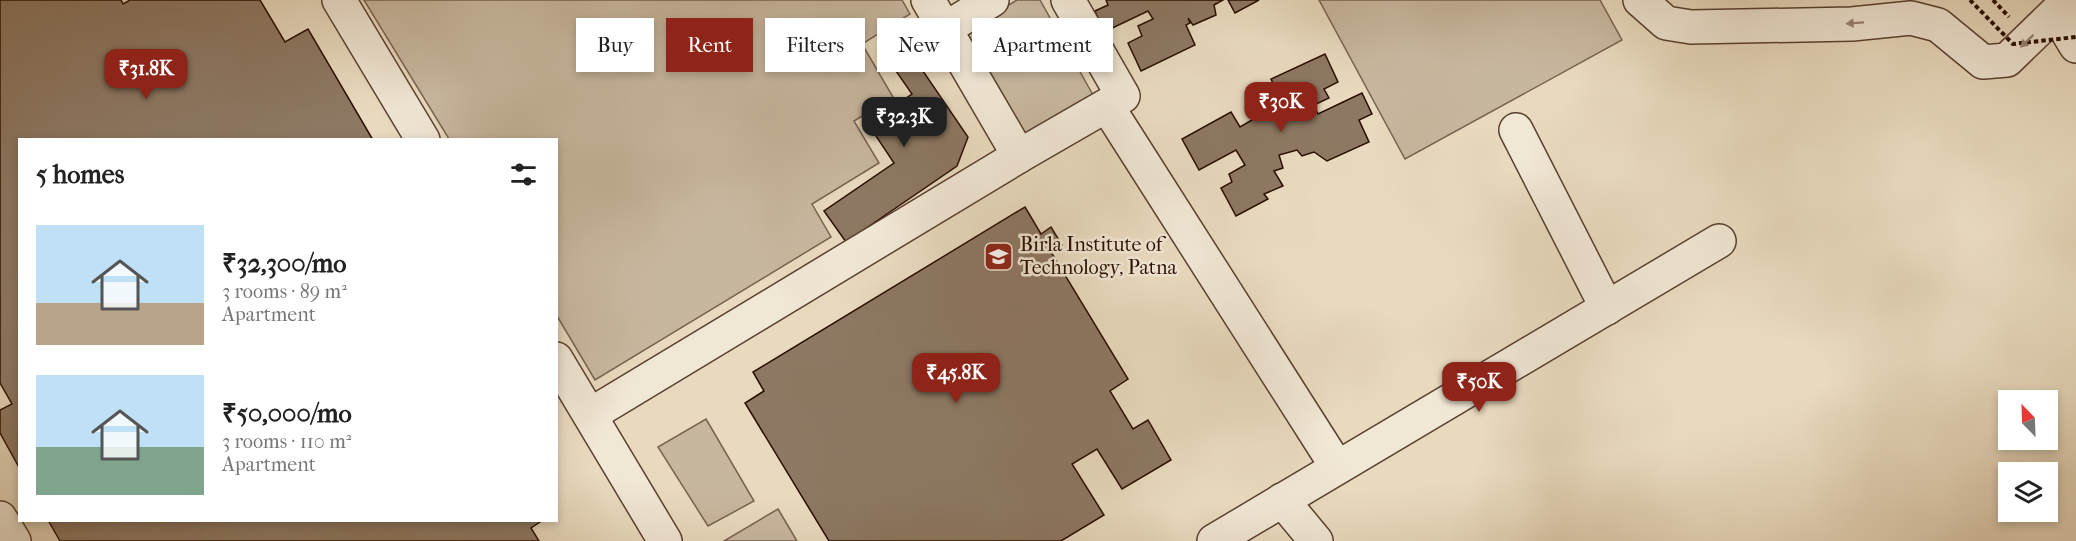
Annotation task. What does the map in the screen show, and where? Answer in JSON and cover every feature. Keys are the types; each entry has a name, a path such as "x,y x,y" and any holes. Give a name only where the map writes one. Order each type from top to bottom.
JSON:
{"street":[{"path":"339,0 422,138"},
{"path":"928,0 939,18"},
{"path":"960,20 992,0"},
{"path":"590,415 1019,156 1123,96 1068,0"},
{"path":"1640,0 1666,23 1691,27 1852,24 1911,18 1938,25 1983,62 2007,60 2067,17 2076,46"},
{"path":"960,55 1019,156"},
{"path":"1107,106 1337,467"},
{"path":"1516,130 1607,308"},
{"path":"1214,541 1719,242"},
{"path":"558,362 666,541"},
{"path":"1282,500 1316,541"},
{"path":"0,518 14,541"}],"path":[{"path":"1970,0 2013,44 2067,17"}],"shaded area":[{"path":"364,0 902,0 910,14 904,18 877,18 877,35 865,42 865,18 765,18 765,72 865,72 865,49 893,97 854,121 879,163 812,204 831,237 595,380 558,318 558,138 448,138"},
{"path":"1017,0 1040,0 1050,18 987,18"},
{"path":"1319,0 1600,0 1622,40 1405,159"},
{"path":"972,27 972,67 960,46 960,34"},
{"path":"975,72 1080,72 1098,104 1020,151"},
{"path":"706,419 754,501 708,526 658,447"},
{"path":"778,509 797,541 724,541"}],"building":[{"path":"0,0 121,0 123,4 130,0 260,0 285,42 308,29 372,138 18,138 18,465 0,433 0,410 12,404 0,383"},
{"path":"1106,0 1223,0 1214,5 1216,15 1193,25 1188,18 1190,23 1186,25 1195,45 1141,71 1128,43 1142,36 1138,26 1153,19 1148,11 1113,28 1113,18 1098,18 1095,11 1108,5"},
{"path":"1228,0 1259,0 1235,13"},
{"path":"1325,54 1338,82 1324,89 1329,98 1314,105 1318,114 1362,93 1372,114 1359,120 1369,142 1327,161 1314,152 1302,156 1297,150 1279,155 1283,168 1274,171 1283,186 1264,194 1268,199 1236,216 1221,188 1232,182 1229,174 1245,165 1236,150 1199,170 1182,139 1231,112 1240,127 1252,120 1251,110 1273,100 1278,107 1276,102 1281,100 1271,79"},
{"path":"897,72 924,72 968,137 957,166 846,242 824,211 894,163 868,124 912,94"},
{"path":"1025,207 1041,234 1051,227 1062,245 1051,252 1128,379 1110,391 1133,429 1148,420 1171,460 1122,489 1097,449 1072,464 1104,515 1061,541 829,541 745,403 764,391 753,372"},
{"path":"49,522 540,522 531,528 539,541 60,541"}],"place":[{"name":"Birla Institute of Technology, Patna","path":"999,256"}]}
